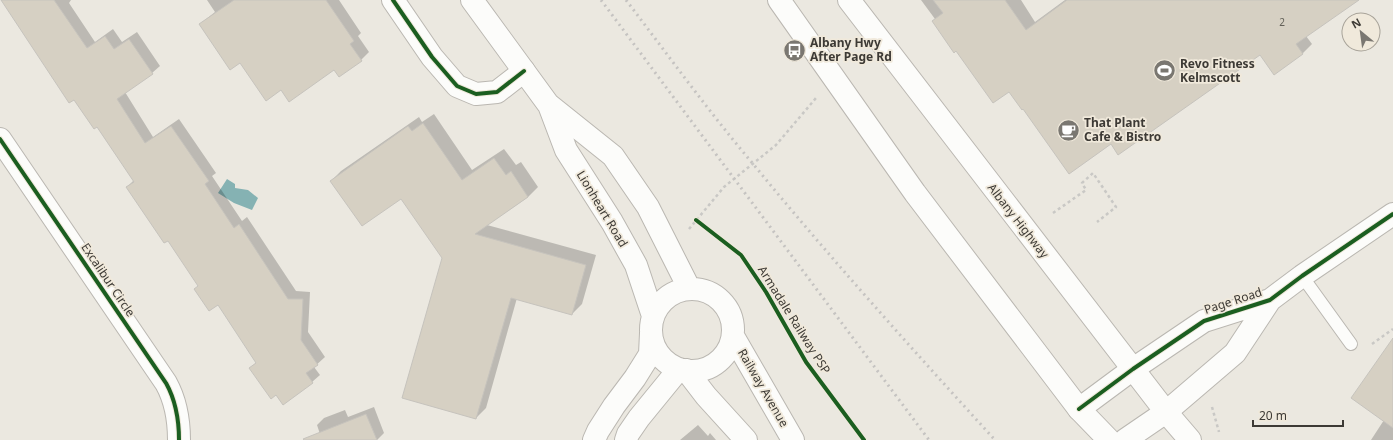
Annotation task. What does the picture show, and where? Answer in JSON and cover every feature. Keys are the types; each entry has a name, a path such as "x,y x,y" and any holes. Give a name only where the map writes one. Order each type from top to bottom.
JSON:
{"main road":[{"path":"393,0 432,57 457,86 476,94 497,92 524,71"},
{"name":"Lionheart Road","path":"472,0 548,104 566,150 612,222 636,265 652,324"},
{"path":"779,0 915,193 1079,409 1109,440"},
{"name":"Albany Highway","path":"849,0 1166,412 1190,440"},
{"name":"Lionheart Road","path":"548,104 613,156 648,207 689,288"},
{"name":"Excalibur Circle","path":"0,139 166,383 176,404 179,440"},
{"name":"Page Road","path":"1079,409 1132,368 1204,320 1270,300 1302,276 1393,214"},
{"path":"594,440 598,430 650,354 652,324 659,306 667,297 677,291 689,288 702,289 723,301 730,312 733,324 733,336 730,346 717,363 697,371 682,370"},
{"name":"Page Road","path":"1125,440 1166,412 1235,354 1270,300"},
{"path":"652,324 653,342 662,358 682,370 746,440"},
{"name":"Railway Avenue","path":"733,336 793,440"},
{"path":"626,440 628,434 639,418 682,370"}],"lane":[{"path":"1302,276 1352,344"}],"path":[{"path":"685,234 724,187 776,145 819,95"},
{"path":"1053,213 1086,190 1082,183 1093,174 1116,207 1097,222"},
{"path":"696,220 702,225"},
{"path":"1211,407 1219,432"}],"water":[{"path":"227,179 235,184 235,188 248,190 258,198 252,210 234,203 218,193"}],"building":[{"path":"1,0 54,0 87,48 105,36 114,49 129,39 153,74 117,99 145,143 171,126 209,181 205,184 234,228 239,224 288,299 303,299 301,340 318,365 306,373 313,383 283,405 276,395 271,399 249,368 256,363 218,305 209,311 194,289 198,286 168,241 164,243 126,187 134,182 97,127 94,129 74,100 69,103"},
{"path":"234,0 326,0 354,41 350,44 362,61 339,77 334,70 289,102 281,90 266,101 240,63 230,70 199,24"},
{"path":"933,0 1005,0 1026,30 1067,0 1359,0 1296,44 1303,54 1274,75 1260,55 1118,155 1111,144 1069,174 1023,109 1022,110 1009,92 993,103 956,51 954,53 932,21 943,13"},
{"path":"423,123 462,180 494,158 506,175 511,171 528,197 475,234 586,265 572,315 511,298 476,419 402,398 442,258 401,199 362,226 330,181 408,126 412,131"},
{"path":"1393,338 1393,428 1351,398"},
{"path":"366,414 377,440 303,439"}],"railway":[{"path":"601,0 929,440"},
{"path":"626,0 721,125 783,200 873,304 995,440"}],"cycle path":[{"path":"393,0 432,57 457,86 476,94 497,92 524,71"},
{"path":"0,139 166,383 176,410 179,440"},
{"path":"1079,409 1133,369 1204,321 1270,300 1302,276 1393,214"},
{"name":"Armadale Railway PSP","path":"696,220 741,255 766,292 806,362 864,440"}],"place":[{"name":"Albany Hwy After Page Rd","path":"795,50"},
{"name":"Revo Fitness Kelmscott","path":"1165,71"},
{"name":"That Plant Cafe & Bistro","path":"1069,130"}]}
